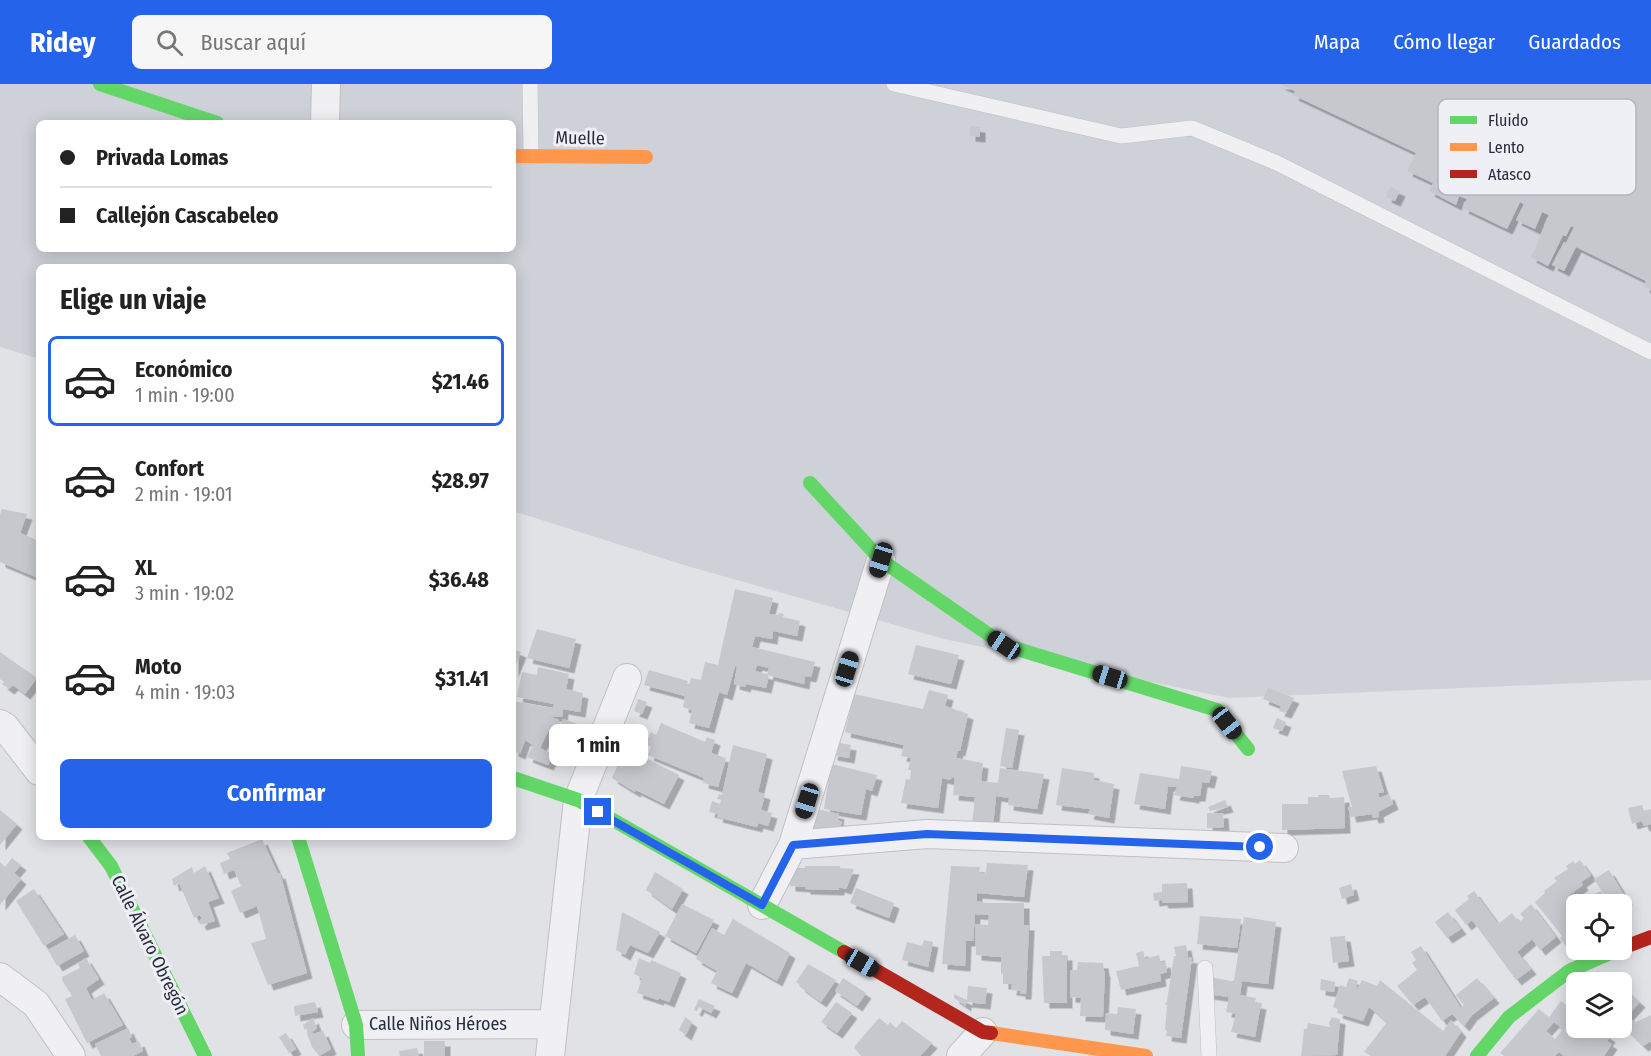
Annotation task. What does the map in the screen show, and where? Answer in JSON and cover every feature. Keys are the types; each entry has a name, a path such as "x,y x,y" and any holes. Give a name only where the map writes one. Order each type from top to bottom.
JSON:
{"street":[{"path":"325,120 326,84"},
{"path":"106,85 208,120"},
{"name":"Muelle","path":"516,156 646,156"},
{"path":"810,483 881,560 1004,645 1217,710 1248,749"},
{"path":"762,905 793,845 881,560"},
{"path":"549,1056 578,800 627,678"},
{"path":"0,724 5,727 36,767"},
{"path":"516,779 578,800 983,1032 1146,1056"},
{"path":"793,845 927,834 1284,848"},
{"name":"Calle Álvaro Obregón","path":"91,840 111,866 205,1056"},
{"path":"299,840 356,1025"},
{"path":"1632,944 1651,937"},
{"path":"1477,1056 1509,1017 1569,971 1594,960"},
{"path":"0,977 36,1004 71,1056"},
{"name":"Calle Niños Héroes","path":"358,1056 356,1025 552,1024"},
{"path":"961,1056 983,1032"}],"lane":[{"path":"531,84 531,155"},
{"path":"894,84 1121,136 1192,128 1277,163 1651,352"},
{"path":"1204,968 1209,1056"}],"shaded area":[{"path":"0,84 1651,84 1651,680 1229,698 944,639 687,566 516,512 516,264 36,264 36,358 0,347"}],"building":[{"path":"1279,84 1651,84 1651,290 1644,287 1646,281 1576,247 1564,271 1552,265 1574,227 1571,226 1566,236 1563,235 1548,266 1531,257 1549,215 1542,212 1535,229 1516,220 1524,204 1520,202 1507,229 1463,208 1467,199 1459,196 1456,205 1429,191 1433,183 1407,171 1416,153 1293,95 1295,91"},
{"path":"970,126 980,127 980,137 970,136"},
{"path":"1390,187 1400,191 1395,201 1386,197"},
{"path":"2,509 27,514 20,533 36,540 36,577 0,562 0,514"},
{"path":"735,589 773,598 769,614 784,614 783,617 800,621 797,636 773,631 772,639 755,636 752,647 815,662 811,677 805,676 804,684 769,675 766,688 746,684 745,687 734,684 737,667 735,666 727,695 719,692 709,728 689,723 692,710 683,707 685,696 644,685 649,670 688,681 687,684 689,684 691,678 701,680 705,662 718,665","holes":["757,665 769,668 767,674 755,671"]},
{"path":"537,629 576,639 569,668 527,658"},
{"path":"916,645 959,655 951,684 908,674"},
{"path":"516,650 521,652 516,664"},
{"path":"0,652 36,677 25,694 13,685 9,689 2,684 4,682 0,679"},
{"path":"538,667 569,674 566,689 583,693 580,712 563,709 562,717 548,716 559,720 556,728 551,726 540,748 554,755 548,765 527,757 533,745 525,740 520,754 516,752 516,702 553,708 554,704 517,697 522,672 537,675"},
{"path":"1268,688 1294,698 1286,713 1279,711 1281,706 1263,699"},
{"path":"929,690 948,695 945,706 968,714 960,751 958,750 956,758 983,763 981,781 998,783 1000,768 1044,774 1037,809 1008,805 1009,798 996,796 993,826 972,824 975,797 953,795 955,778 952,777 950,780 942,778 938,808 901,803 906,779 910,780 911,770 908,770 911,758 901,756 904,745 845,732 854,694 923,709"},
{"path":"638,699 647,702 642,714 634,711"},
{"path":"1277,718 1286,722 1282,731 1273,728"},
{"path":"563,719 578,724 573,734 560,727"},
{"path":"661,723 705,742 707,737 715,740 711,753 726,758 718,787 703,783 704,778 648,755 651,747 645,744 651,732 656,735"},
{"path":"1006,728 1019,730 1012,768 1000,766"},
{"path":"834,742 851,745 849,758 832,755"},
{"path":"733,745 767,754 758,792 765,794 761,810 772,813 768,826 758,823 757,827 717,817 718,814 709,812 712,801 720,804 721,800 717,799 719,794 722,795"},
{"path":"631,750 679,775 664,804 636,790 635,792 612,778 618,765 622,767"},
{"path":"831,764 877,775 872,791 866,789 861,815 824,809"},
{"path":"1181,766 1212,771 1209,783 1202,782 1200,796 1194,796 1194,798 1174,795 1177,787 1168,786 1165,809 1134,804 1140,773 1179,779"},
{"path":"1376,766 1384,792 1378,793 1379,798 1389,794 1393,804 1378,812 1379,817 1373,818 1372,814 1351,817 1348,807 1352,807 1342,771"},
{"path":"1062,768 1094,773 1094,780 1114,784 1109,818 1088,814 1090,809 1056,805"},
{"path":"1318,795 1329,795 1330,798 1344,797 1345,828 1282,830 1282,804 1308,804 1308,797 1318,797"},
{"path":"1225,800 1228,807 1210,811 1208,807"},
{"path":"1642,805 1644,811 1651,809 1651,824 1644,826 1642,821 1632,824 1628,808"},
{"path":"817,809 839,814 838,820 842,822 839,831 835,833 813,828"},
{"path":"0,810 17,824 0,845"},
{"path":"1207,813 1223,813 1224,827 1207,828"},
{"path":"262,840 278,874 280,873 307,973 268,985 251,943 266,939 257,906 240,913 231,891 241,886 234,870 224,874 220,863 230,859 227,853"},
{"path":"12,858 21,865 14,873 21,879 0,905 0,862 5,867"},
{"path":"1580,860 1591,875 1581,882 1583,885 1570,894 1566,894 1566,946 1560,938 1562,936 1535,902 1557,881 1554,878 1568,869 1566,866 1573,861 1575,864"},
{"path":"987,863 1028,865 1024,897 977,893 977,901 986,903 1024,903 1024,925 1029,925 1026,994 1011,990 1012,984 1003,984 1001,957 976,955 975,924 988,925 989,915 975,914 973,941 966,941 965,966 942,964 951,866 980,867 979,873 986,874"},
{"path":"205,866 219,898 208,902 215,921 201,925 200,915 194,918 179,883 174,886 172,879 192,867 194,873"},
{"path":"805,866 840,866 840,868 854,869 846,889 839,887 839,890 805,889 805,887 790,886 790,868 805,868"},
{"path":"1609,870 1623,894 1604,894 1594,879"},
{"path":"655,872 683,889 672,909 646,890"},
{"path":"1187,883 1188,902 1154,901 1153,893 1162,892 1162,884"},
{"path":"1351,884 1354,895 1342,899 1339,888"},
{"path":"856,888 894,903 889,918 850,903"},
{"path":"34,889 64,934 44,946 16,901"},
{"path":"1474,891 1498,924 1512,913 1519,922 1524,918 1520,914 1531,904 1556,937 1540,950 1532,939 1517,952 1531,969 1516,980 1472,920 1466,925 1455,910 1469,899 1467,896"},
{"path":"682,904 714,920 696,953 665,936"},
{"path":"622,912 660,932 648,953 630,945 625,955 616,950"},
{"path":"1448,912 1461,929 1447,938 1435,922"},
{"path":"1200,916 1241,919 1237,948 1197,944"},
{"path":"1244,917 1276,922 1268,984 1242,981 1240,995 1256,998 1255,1003 1261,1004 1255,1037 1231,1032 1236,1014 1226,1012 1229,997 1207,994 1209,977 1234,980"},
{"path":"733,919 790,953 777,981 746,963 732,993 711,983 717,971 696,959 712,928 724,935"},
{"path":"75,935 84,951 57,966 48,950"},
{"path":"1345,936 1349,961 1333,963 1330,937"},
{"path":"924,940 933,942 928,967 902,960 907,942 922,946"},
{"path":"1186,945 1188,956 1183,957 1192,958 1181,1038 1166,1036 1167,1005 1165,1005 1174,956 1176,956 1174,947"},
{"path":"1421,946 1461,1008 1464,1005 1456,995 1477,978 1494,998 1472,1015 1464,1026 1452,1014 1442,1021 1425,997 1413,1005 1397,986 1417,970 1412,963 1416,960 1411,952"},
{"path":"1050,951 1062,951 1062,955 1067,955 1067,1003 1044,1003 1042,956 1050,956"},
{"path":"1143,951 1145,959 1159,955 1161,963 1165,962 1167,972 1160,974 1161,981 1121,990 1116,971 1139,966 1136,953"},
{"path":"86,958 99,979 86,988 92,1000 104,993 123,1025 87,1043 65,999 72,996 62,980 62,977 80,968 78,964"},
{"path":"639,958 650,963 651,960 681,973 669,1002 637,993 642,978 634,974"},
{"path":"1078,962 1103,963 1105,971 1103,1017 1080,1016 1081,998 1070,997 1070,970 1077,970"},
{"path":"808,964 836,980 821,1002 796,982"},
{"path":"843,978 866,993 857,1006 835,991"},
{"path":"1349,978 1358,981 1356,987 1358,988 1362,980 1377,986 1380,980 1443,1031 1451,1020 1461,1032 1445,1056 1371,1056 1364,1052 1387,1022 1369,1007 1363,1021 1337,1013 1338,1009 1333,1007 1340,985 1346,987"},
{"path":"1321,979 1335,982 1334,992 1320,990"},
{"path":"968,986 987,988 985,1004 966,1002 966,1006 954,998 954,994 967,1000"},
{"path":"1632,995 1640,1002 1632,1011"},
{"path":"699,999 715,1006 711,1013 699,1007 697,1011 694,1010"},
{"path":"1561,1001 1566,1005 1566,1038 1609,1038 1607,1041 1612,1044 1604,1056 1564,1056 1559,1052 1555,1056 1504,1056 1500,1053 1539,1009 1549,1017","holes":["1554,1022 1563,1029 1555,1039 1546,1031"]},
{"path":"315,1002 318,1012 295,1016 294,1006"},
{"path":"836,1002 852,1013 837,1033 821,1022"},
{"path":"1118,1007 1136,1009 1133,1034 1105,1030 1106,1013 1117,1014"},
{"path":"1651,1015 1651,1041 1643,1046 1632,1036 1632,1020 1634,1023"},
{"path":"685,1017 692,1022 686,1035 679,1030"},
{"path":"1332,1017 1340,1019 1337,1055 1301,1056 1304,1029 1307,1029 1308,1023 1330,1027"},
{"path":"313,1018 317,1028 312,1032 313,1034 323,1031 331,1049 319,1056 312,1047 307,1029 305,1030 303,1025"},
{"path":"879,1018 888,1025 890,1022 896,1028 902,1021 932,1043 920,1056 861,1056 854,1047"},
{"path":"128,1028 132,1044 139,1041 143,1051 133,1056 101,1056 95,1044"},
{"path":"286,1033 296,1049 289,1053 279,1037"},
{"path":"424,1041 445,1041 445,1056 424,1056"},
{"path":"417,1048 419,1056 400,1056 399,1051"}],"traffic: fast":[{"path":"100,84 208,120"},
{"path":"810,483 881,560 1004,645 1217,710 1248,749"},
{"path":"516,779 578,800 844,952"},
{"path":"91,840 111,866 205,1056"},
{"path":"299,840 356,1025 358,1056"},
{"path":"1477,1056 1509,1017 1569,971 1594,960"}],"traffic: slow":[{"path":"516,156 646,157"},
{"path":"991,1033 1146,1056"}],"traffic: jam":[{"path":"1632,944 1651,937"},
{"path":"844,952 983,1032 991,1033"}],"route":[{"path":"598,812 762,905 793,845 927,834 1260,847"}]}
